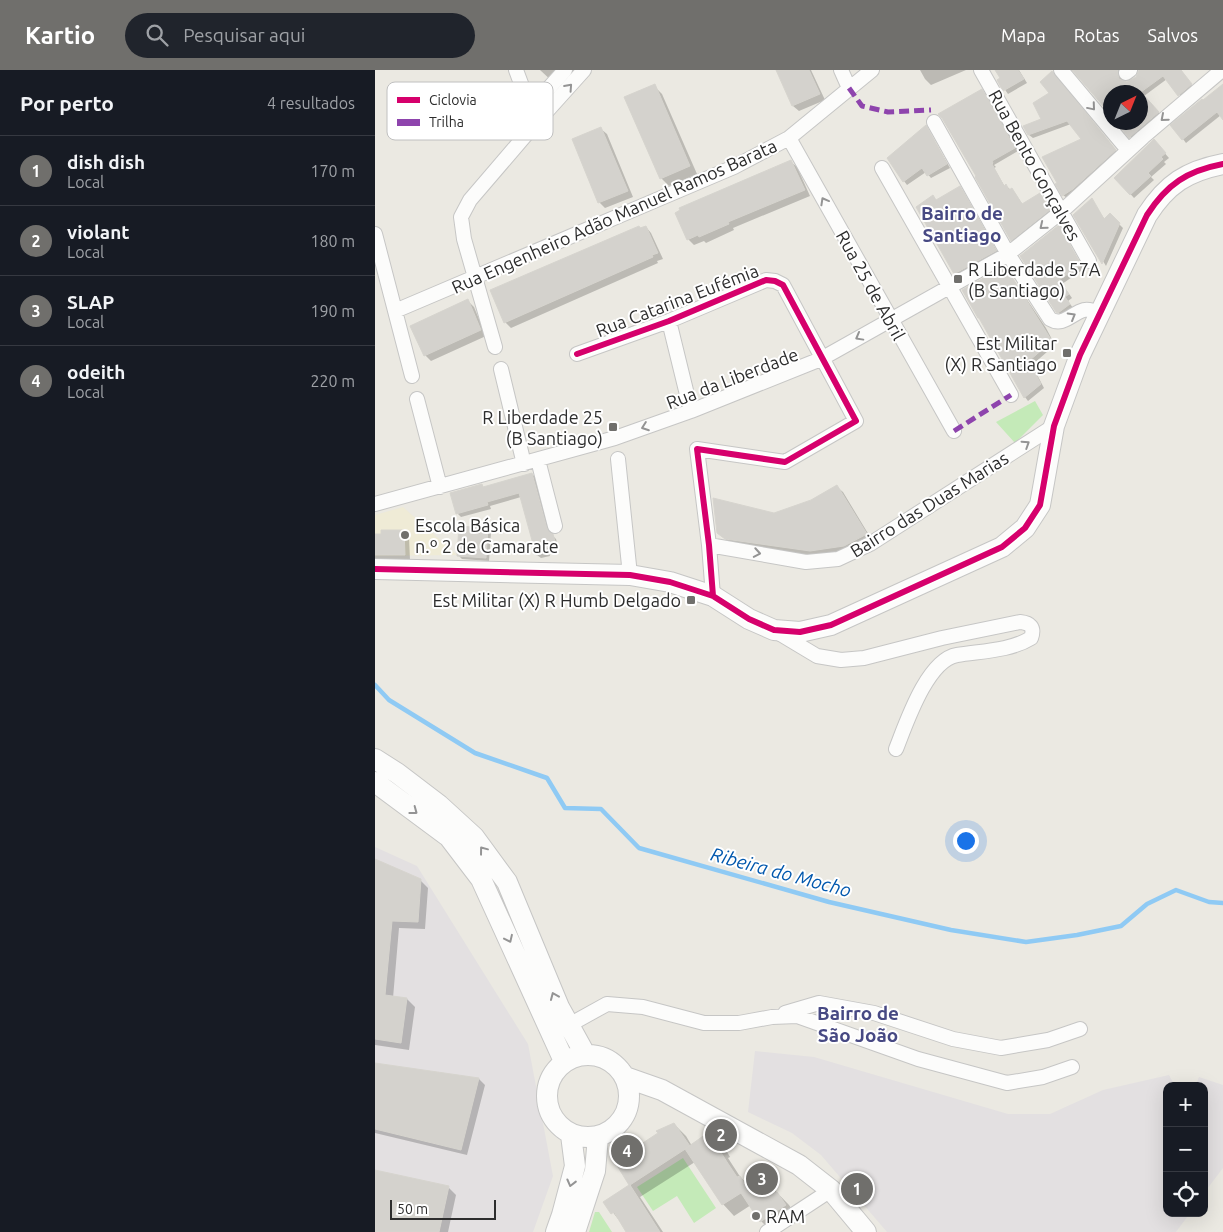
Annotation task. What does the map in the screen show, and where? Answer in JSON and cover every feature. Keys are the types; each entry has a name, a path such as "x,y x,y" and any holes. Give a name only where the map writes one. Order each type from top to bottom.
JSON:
{"street":[{"path":"515,70 520,82"},
{"path":"553,83 565,70"},
{"path":"553,104 584,70"},
{"path":"841,70 849,88"},
{"name":"Rua Engenheiro Adão Manuel Ramos Barata","path":"395,311 734,167 789,138 872,70"},
{"name":"Rua Bento Gonçalves","path":"981,70 1089,261"},
{"path":"1061,70 1128,150"},
{"name":"Rua da Liberdade","path":"375,504 615,438 691,411 821,359 1008,254 1061,212 1128,150 1222,70"},
{"path":"934,122 1008,254 1050,319 1060,322 1085,310 1100,313"},
{"name":"Rua 25 de Abril","path":"789,138 954,431"},
{"path":"495,347 464,239 461,217 470,200 521,140"},
{"path":"774,630 800,632 831,625 1002,547 1025,528 1040,505 1054,426 1080,355 1134,240 1155,202 1169,188 1181,178 1223,164"},
{"path":"882,168 1011,394"},
{"path":"375,234 413,376"},
{"name":"Rua Catarina Eufémia","path":"577,354 669,321 766,280 775,281 783,285 821,359 856,421 785,462 697,449 709,545"},
{"name":"Rua Catarina Eufémia","path":"669,321 691,411"},
{"path":"501,368 524,464"},
{"path":"417,399 440,487"},
{"name":"Bairro das Duas Marias","path":"709,545 806,562 839,558 870,544 1054,426"},
{"path":"618,459 630,575"},
{"path":"539,460 555,526"},
{"path":"709,545 713,596"},
{"path":"375,569 630,575 669,582 713,596 749,619 774,630 817,656 841,660 864,658 942,638 1027,622 1033,632 1031,638 1020,643 955,656 938,666 929,678 896,748"},
{"path":"375,760 397,773 439,805 474,837 507,882 559,1007 585,1054"},
{"path":"375,782 449,837 481,879 564,1061"},
{"path":"569,1025 607,1004 643,1007 704,1024 739,1023 772,1017 819,1003 875,1013 953,1039 1001,1048 1048,1040 1080,1029"},
{"path":"772,1017 797,1016 918,1059 1007,1083 1043,1077 1073,1067"},
{"path":"585,1054 601,1056 615,1064 625,1077 629,1092 628,1107 622,1120 611,1131 598,1137 571,1134 563,1130 553,1120 547,1107 546,1094 549,1081 564,1061 585,1054"},
{"path":"625,1077 662,1090 799,1165 831,1190 866,1232"},
{"path":"625,1114 643,1099 662,1090"},
{"path":"556,1232 563,1216 575,1166 571,1134"},
{"path":"575,1232 595,1171 598,1137"},
{"path":"767,1232 831,1190"}],"shaded area":[{"name":"Escola Básica n.º 2 de Camarate","path":"403,507 457,555 375,556 375,515"},
{"path":"375,847 417,866 528,1044 553,1176 533,1232 375,1232"},
{"path":"755,1051 814,1057 1008,1114 1050,1114 1103,1090 1169,1075 1173,1082 1163,1082 1163,1217 1187,1217 1176,1232 887,1232 821,1155 792,1133 748,1112"},
{"path":"1199,1077 1223,1085 1223,1168 1208,1188 1208,1082 1197,1082"}],"green space":[{"path":"1035,401 1043,415 1015,443 996,422"},
{"path":"683,1158 716,1208 694,1223 677,1196 653,1211 637,1187"},
{"path":"595,1212 599,1212 612,1232 589,1232"}],"building":[{"path":"776,70 809,70 820,94 792,106"},
{"path":"995,70 1018,70 1024,79 1003,91 997,80 1000,78"},
{"path":"1072,70 1118,70 1119,79 1127,82 1136,77 1139,70 1181,70 1192,84 1178,96 1163,76 1148,87 1148,85 1103,85 1103,106"},
{"path":"1052,71 1116,150 1073,189 1062,196 1042,157 1081,139 1067,121 1028,135 1023,126 1041,119 1033,103 1049,93 1040,82"},
{"path":"655,84 690,166 660,179 624,97"},
{"path":"1223,84 1223,120 1217,112 1182,140 1170,125"},
{"path":"982,89 1015,148 992,161 1004,186 1006,184 1009,190 1012,188 1022,204 1040,193 1050,210 1011,241 976,176 938,114"},
{"path":"1148,100 1159,112 1148,122"},
{"path":"926,125 947,164 927,176 922,168 903,182 887,158"},
{"path":"601,127 628,191 598,203 572,139"},
{"path":"1122,130 1138,130 1129,138"},
{"path":"1154,139 1166,153 1161,157 1163,159 1148,173 1151,176 1130,195 1114,178"},
{"path":"791,160 805,190 728,222 729,224 699,237 698,235 687,240 675,213 680,210 679,208"},
{"path":"960,186 996,251 954,274 916,207 933,195 936,200"},
{"path":"1092,198 1104,219 1110,213 1120,223 1102,264 1073,215"},
{"path":"1059,225 1081,265 1059,280 1069,294 1065,297 1070,304 1058,313 1020,256"},
{"path":"639,226 640,228 646,226 658,253 652,255 653,257 504,323 490,290"},
{"path":"1005,266 1052,341 1029,361 1041,384 1024,398 962,290"},
{"path":"468,299 481,330 424,356 410,326"},
{"path":"532,473 547,528 553,534 556,545 546,548 547,552 536,555 519,493 487,502 488,505 456,514 450,493 482,484 483,487"},
{"path":"837,485 867,534 844,546 810,551 725,539 717,533 713,498 774,513 811,500"},
{"path":"459,526 488,528 486,558 457,556"},
{"path":"381,530 404,530 405,555 375,555 375,534 381,534"},
{"path":"375,859 421,879 418,922 392,921 385,995 407,998 401,1043 375,1039"},
{"path":"375,1063 479,1078 461,1150 375,1129"},
{"path":"674,1123 690,1146 630,1185 660,1232 626,1232 614,1212 611,1214 603,1202 629,1185 613,1159 625,1151 626,1154 658,1133 656,1131"},
{"path":"711,1132 727,1162 737,1177 740,1176 747,1188 765,1177 775,1193 777,1192 786,1205 760,1222 741,1193 722,1205 685,1149"},
{"path":"375,1170 449,1186 439,1232 375,1232"}],"waterway":[{"name":"Ribeira do Mocho","path":"375,685 389,700 475,753 547,778 565,808 601,809 639,848 829,902 951,930 1026,942 1077,935 1121,926 1147,904 1176,890 1209,902 1223,903"}],"marked path":[{"path":"849,88 862,106 888,112 931,110"},
{"path":"954,431 1011,395"}],"cycle path":[{"path":"375,569 630,575 670,582 713,596 749,619 774,630 800,632 831,625 1002,547 1025,528 1040,505 1054,426 1080,355 1147,215 1162,195 1179,180 1188,175 1223,164"},
{"path":"577,354 669,321 766,280 775,281 783,285 856,421 785,462 697,449 709,545 713,596"}],"place":[{"name":"R Liberdade 57A (B Santiago)","path":"958,279"},
{"name":"Est Militar (X) R Santiago","path":"1067,353"},
{"name":"R Liberdade 25 (B Santiago)","path":"613,427"},
{"name":"Escola Básica n.º 2 de Camarate","path":"405,535"},
{"name":"Est Militar (X) R Humb Delgado","path":"691,600"},
{"name":"violant","path":"721,1135"},
{"name":"odeith","path":"627,1151"},
{"name":"SLAP","path":"762,1179"},
{"name":"dish dish","path":"857,1189"},
{"name":"RAM","path":"756,1216"}],"district":[{"name":"Bairro de Santiago","path":"962,224"},
{"name":"Bairro de São João","path":"858,1024"}]}
